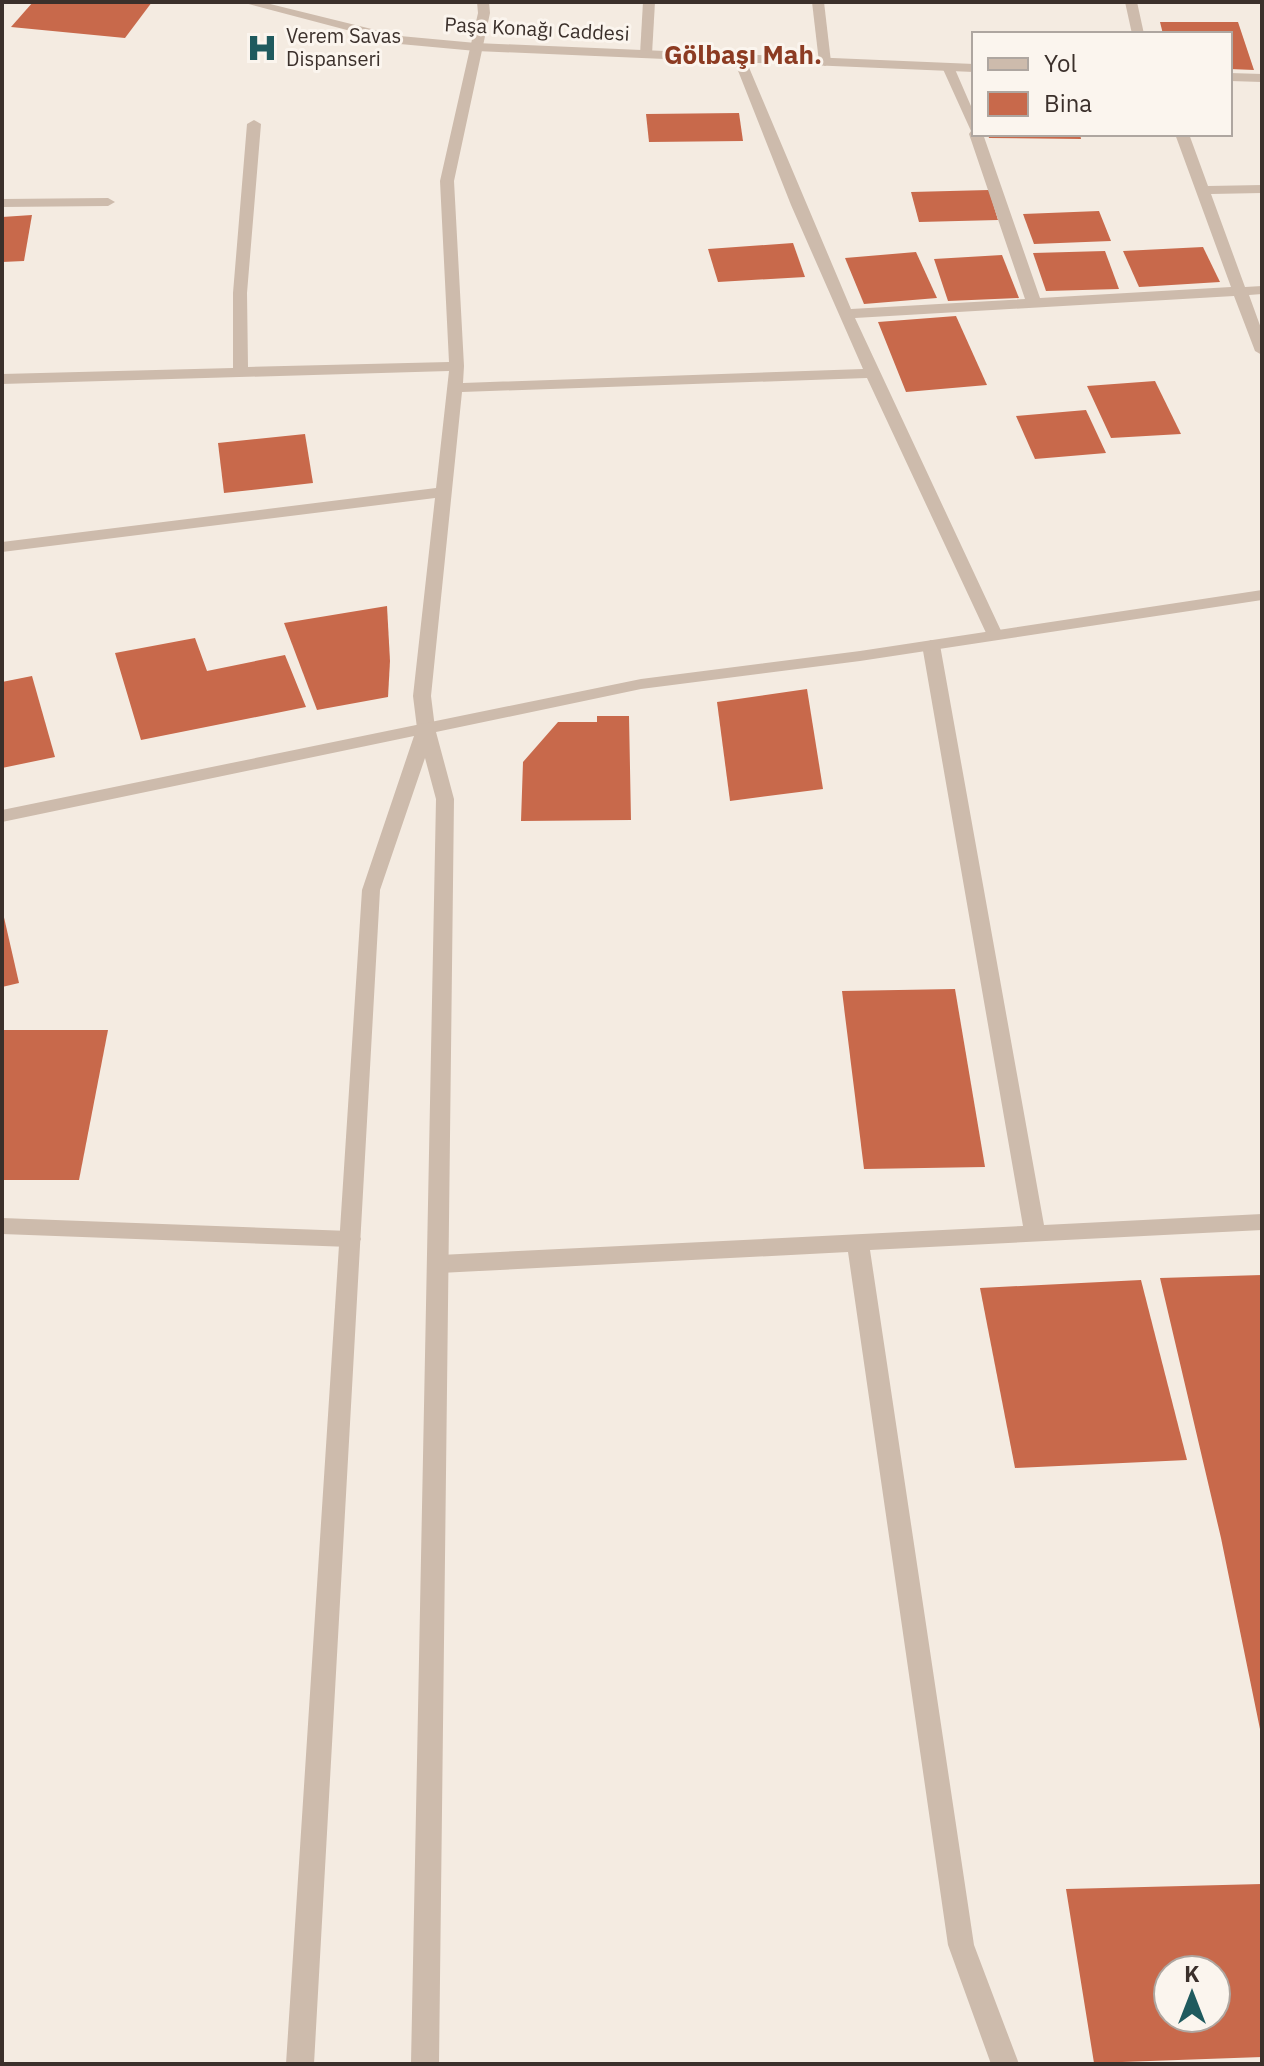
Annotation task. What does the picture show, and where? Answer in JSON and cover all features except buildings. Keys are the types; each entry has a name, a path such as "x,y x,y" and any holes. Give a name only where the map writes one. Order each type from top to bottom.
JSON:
{"street":[{"name":"Paşa Konağı Caddesi","path":"247,2 400,40 476,47 972,68"},
{"path":"425,2064 445,799 426,728 422,696 457,366 447,181 484,13 483,2"},
{"path":"646,54 649,2"},
{"path":"818,2 825,62"},
{"path":"1131,2 1138,32"},
{"path":"739,58 772,145 845,314 995,635"},
{"path":"948,67 972,123"},
{"path":"1232,77 1262,78"},
{"path":"241,372 240,293 254,124"},
{"path":"977,136 1034,303"},
{"path":"1183,136 1262,351"},
{"path":"1203,190 1262,189"},
{"path":"2,203 108,202"},
{"path":"845,314 1262,290"},
{"path":"2,379 457,366"},
{"path":"454,388 872,373"},
{"path":"2,547 444,492"},
{"path":"2,816 641,684 931,645 1262,595"},
{"path":"931,645 1035,1234"},
{"path":"300,2064 371,890 426,728"},
{"path":"440,1264 1262,1222"},
{"path":"2,1226 350,1239"},
{"path":"858,1243 961,1945 1005,2064"}],"place":[{"name":"Verem Savas Dispanseri","path":"262,48"}],"district":[{"name":"Gölbaşı Mah.","path":"743,55"}]}
